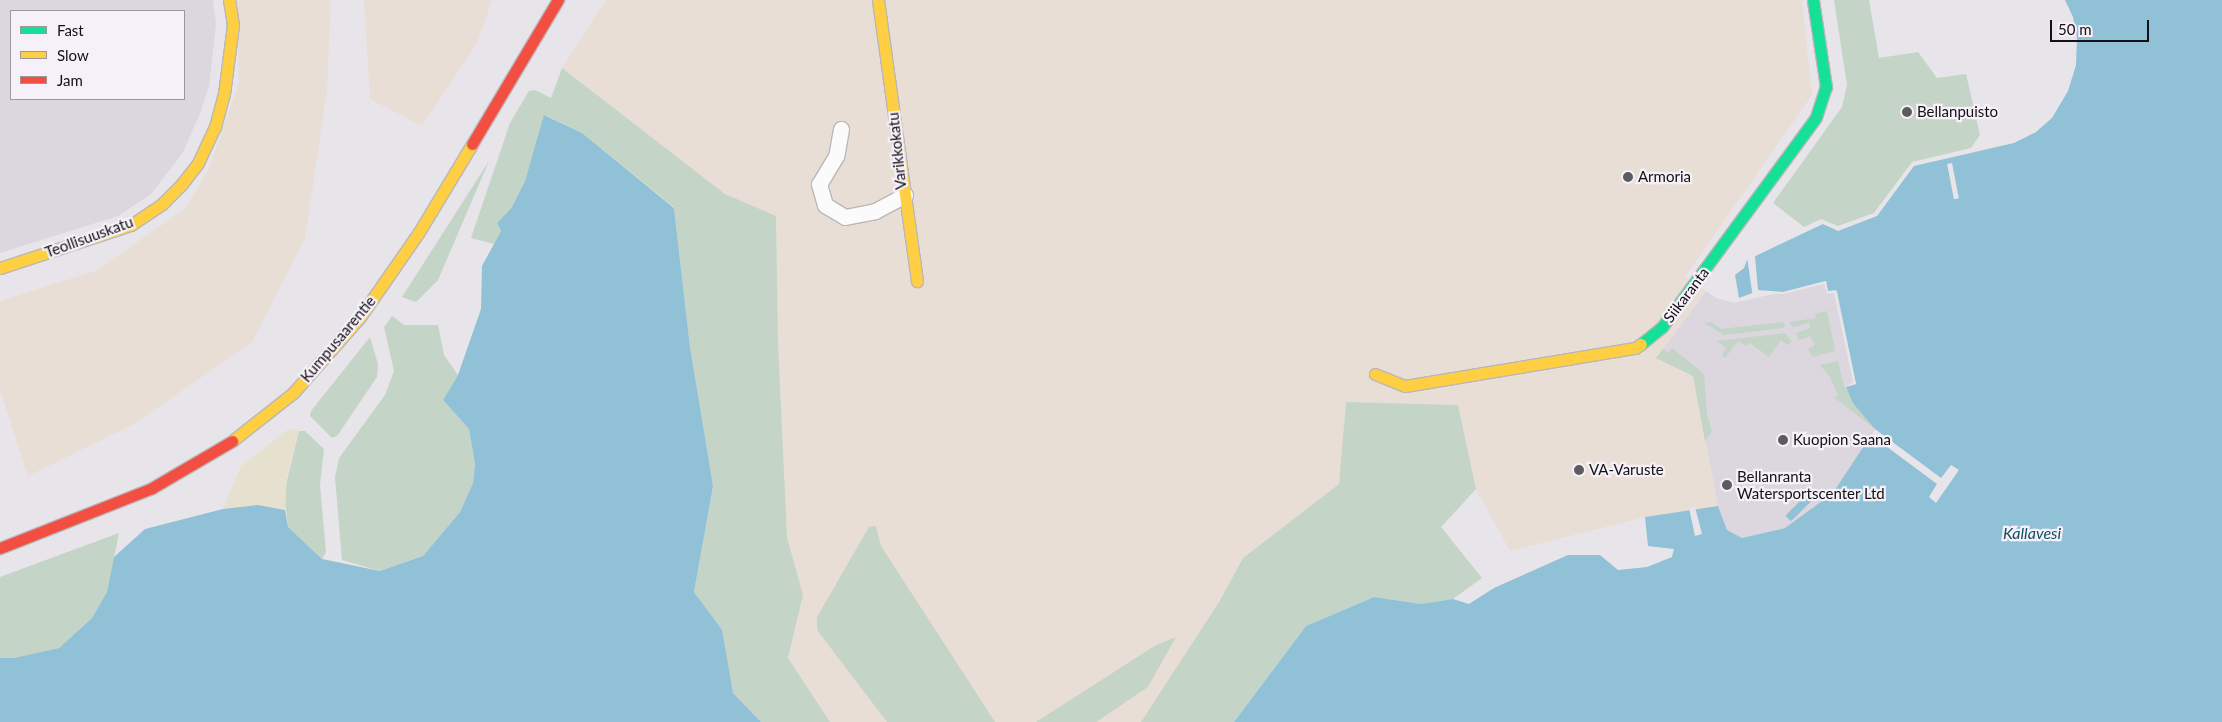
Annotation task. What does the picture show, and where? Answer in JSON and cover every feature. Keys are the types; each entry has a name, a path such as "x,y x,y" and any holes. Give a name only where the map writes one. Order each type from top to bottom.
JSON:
{"street":[{"name":"Teollisuuskatu","path":"0,268 130,225 162,204 181,184 198,163 215,127 224,94 233,25 229,0"},
{"name":"Kumpusaarentie","path":"0,548 152,488 231,442 293,393 360,317 409,247 558,0"},
{"name":"Varikkokatu","path":"841,129 836,156 819,184 825,205 845,217 875,211 904,195 878,0"},
{"name":"Siikaranta","path":"1375,374 1404,386 1635,348 1662,327 1816,116 1826,87 1813,0"},
{"path":"904,195 917,281"}],"shaded area":[{"path":"0,0 213,0 216,25 209,87 199,116 182,154 151,194 118,216 0,253"},
{"path":"237,0 331,0 327,91 305,238 252,342 134,424 28,476 0,390 0,301 98,270 187,207 210,166 239,82"},
{"path":"364,0 492,0 477,43 422,126 370,99"},
{"path":"606,0 1802,0 1812,95 1685,277 1706,291 1656,358 1693,376 1718,506 1645,517 1510,551 1476,489 1458,405 1346,402 1339,484 1243,558 1219,602 1141,722 830,722 788,658 803,595 787,537 778,342 776,216 725,194 562,68"},
{"path":"1826,282 1836,290 1875,429 1834,493 1785,528 1742,538 1727,530 1718,506 1693,376 1656,358 1706,291 1716,298 1734,303"}],"green space":[{"name":"Bellanpuisto","path":"1834,0 1869,0 1879,58 1918,52 1937,78 1966,74 1980,135 1971,148 1912,162 1874,213 1838,226 1821,219 1804,227 1773,203 1842,107 1847,85"},
{"path":"562,68 725,194 776,216 778,342 787,537 803,595 788,658 830,722 761,722 733,693 721,630 694,592 713,486 690,347 674,207 582,133 545,115 525,181 512,207 497,223 501,231 494,244 471,238 510,123 529,91 535,90 551,98"},
{"path":"489,161 438,280 416,302 402,297"},
{"path":"1827,311 1835,351 1812,357 1808,349 1815,345 1810,336 1799,340 1796,333 1810,328 1809,323 1793,327 1789,322 1816,318 1815,314"},
{"path":"392,316 404,325 438,325 444,355 458,375 443,400 469,429 475,464 473,483 460,512 423,556 380,571 342,560 335,477 339,458 385,395 394,371 384,327"},
{"path":"1711,322 1721,329 1783,322 1785,325 1784,328 1724,335 1704,323"},
{"path":"1785,333 1792,342 1787,345 1781,340 1769,357 1750,343 1746,346 1738,341 1725,358 1722,355 1726,348 1717,341"},
{"path":"370,337 378,364 377,377 337,436 332,438 310,416 311,411"},
{"path":"1672,348 1704,374 1707,414 1712,431 1705,441 1693,376 1656,358 1663,349 1668,353"},
{"path":"1838,361 1844,386 1875,429 1835,398 1838,395 1830,377 1820,365"},
{"path":"1346,402 1458,405 1476,489 1441,527 1482,578 1453,599 1421,604 1374,597 1306,626 1234,722 1141,722 1219,602 1243,558 1339,484"},
{"path":"299,431 305,431 324,449 320,485 326,552 322,559 288,527 284,493"},
{"path":"876,526 881,546 995,722 887,722 817,630 817,617 869,527"},
{"path":"119,533 107,592 92,618 59,648 14,658 0,658 0,577"},
{"path":"1176,637 1148,687 1096,722 1036,722 1156,645"}],"sand":[{"path":"289,429 299,431 287,476 285,510 258,505 223,509 241,466"}],"water":[{"name":"Kallavesi","path":"2065,0 2222,0 2222,722 1234,722 1306,626 1374,597 1421,604 1453,599 1469,604 1494,588 1568,555 1600,555 1618,570 1647,567 1672,557 1674,549 1648,546 1645,517 1718,506 1727,530 1742,538 1785,528 1833,493 1875,429 1853,403 1846,387 1856,384 1837,291 1828,291 1826,281 1783,292 1758,291 1739,298 1735,275 1744,268 1747,260 1823,224 1838,231 1877,216 1914,166 2014,143 2036,132 2052,118 2068,91 2076,65 2077,38 2073,17"},
{"path":"544,115 582,133 674,208 690,347 713,486 694,592 722,630 733,693 761,722 0,722 0,658 14,658 59,648 92,618 107,592 114,557 145,529 223,509 258,505 285,510 288,527 322,559 380,571 423,556 460,512 473,483 475,464 469,429 443,400 458,375 481,309 482,266 501,231 497,223 512,207 525,181"},
{"path":"1808,493 1814,499 1791,521 1785,516"}],"pier":[{"path":"1952,163 1959,198 1954,199 1947,164"},
{"path":"1822,222 1755,256 1758,290 1783,292 1826,281 1828,291 1836,290 1856,384 1846,387 1853,382 1834,293 1827,294 1824,284 1783,294 1759,293 1753,298 1747,257"},
{"path":"1875,429 1941,478 1951,465 1959,470 1936,503 1929,497 1937,484 1871,435"},
{"path":"1695,507 1702,534 1695,536 1689,508"}],"traffic: fast":[{"path":"1641,344 1662,327 1816,117 1826,87 1813,0"}],"traffic: slow":[{"path":"0,268 131,225 162,204 181,185 198,163 215,127 224,94 233,25 229,0"},
{"path":"878,0 917,281"},
{"path":"232,441 293,393 360,317 419,232 472,144"},
{"path":"1375,374 1405,386 1635,348 1641,344"}],"traffic: jam":[{"path":"472,144 558,0"},
{"path":"0,548 152,488 232,441"}],"place":[{"name":"Bellanpuisto","path":"1907,112"},
{"name":"Armoria","path":"1628,177"},
{"name":"Kuopion Saana","path":"1783,440"},
{"name":"VA-Varuste","path":"1579,470"},
{"name":"Bellanranta Watersportscenter Ltd","path":"1727,485"}]}
